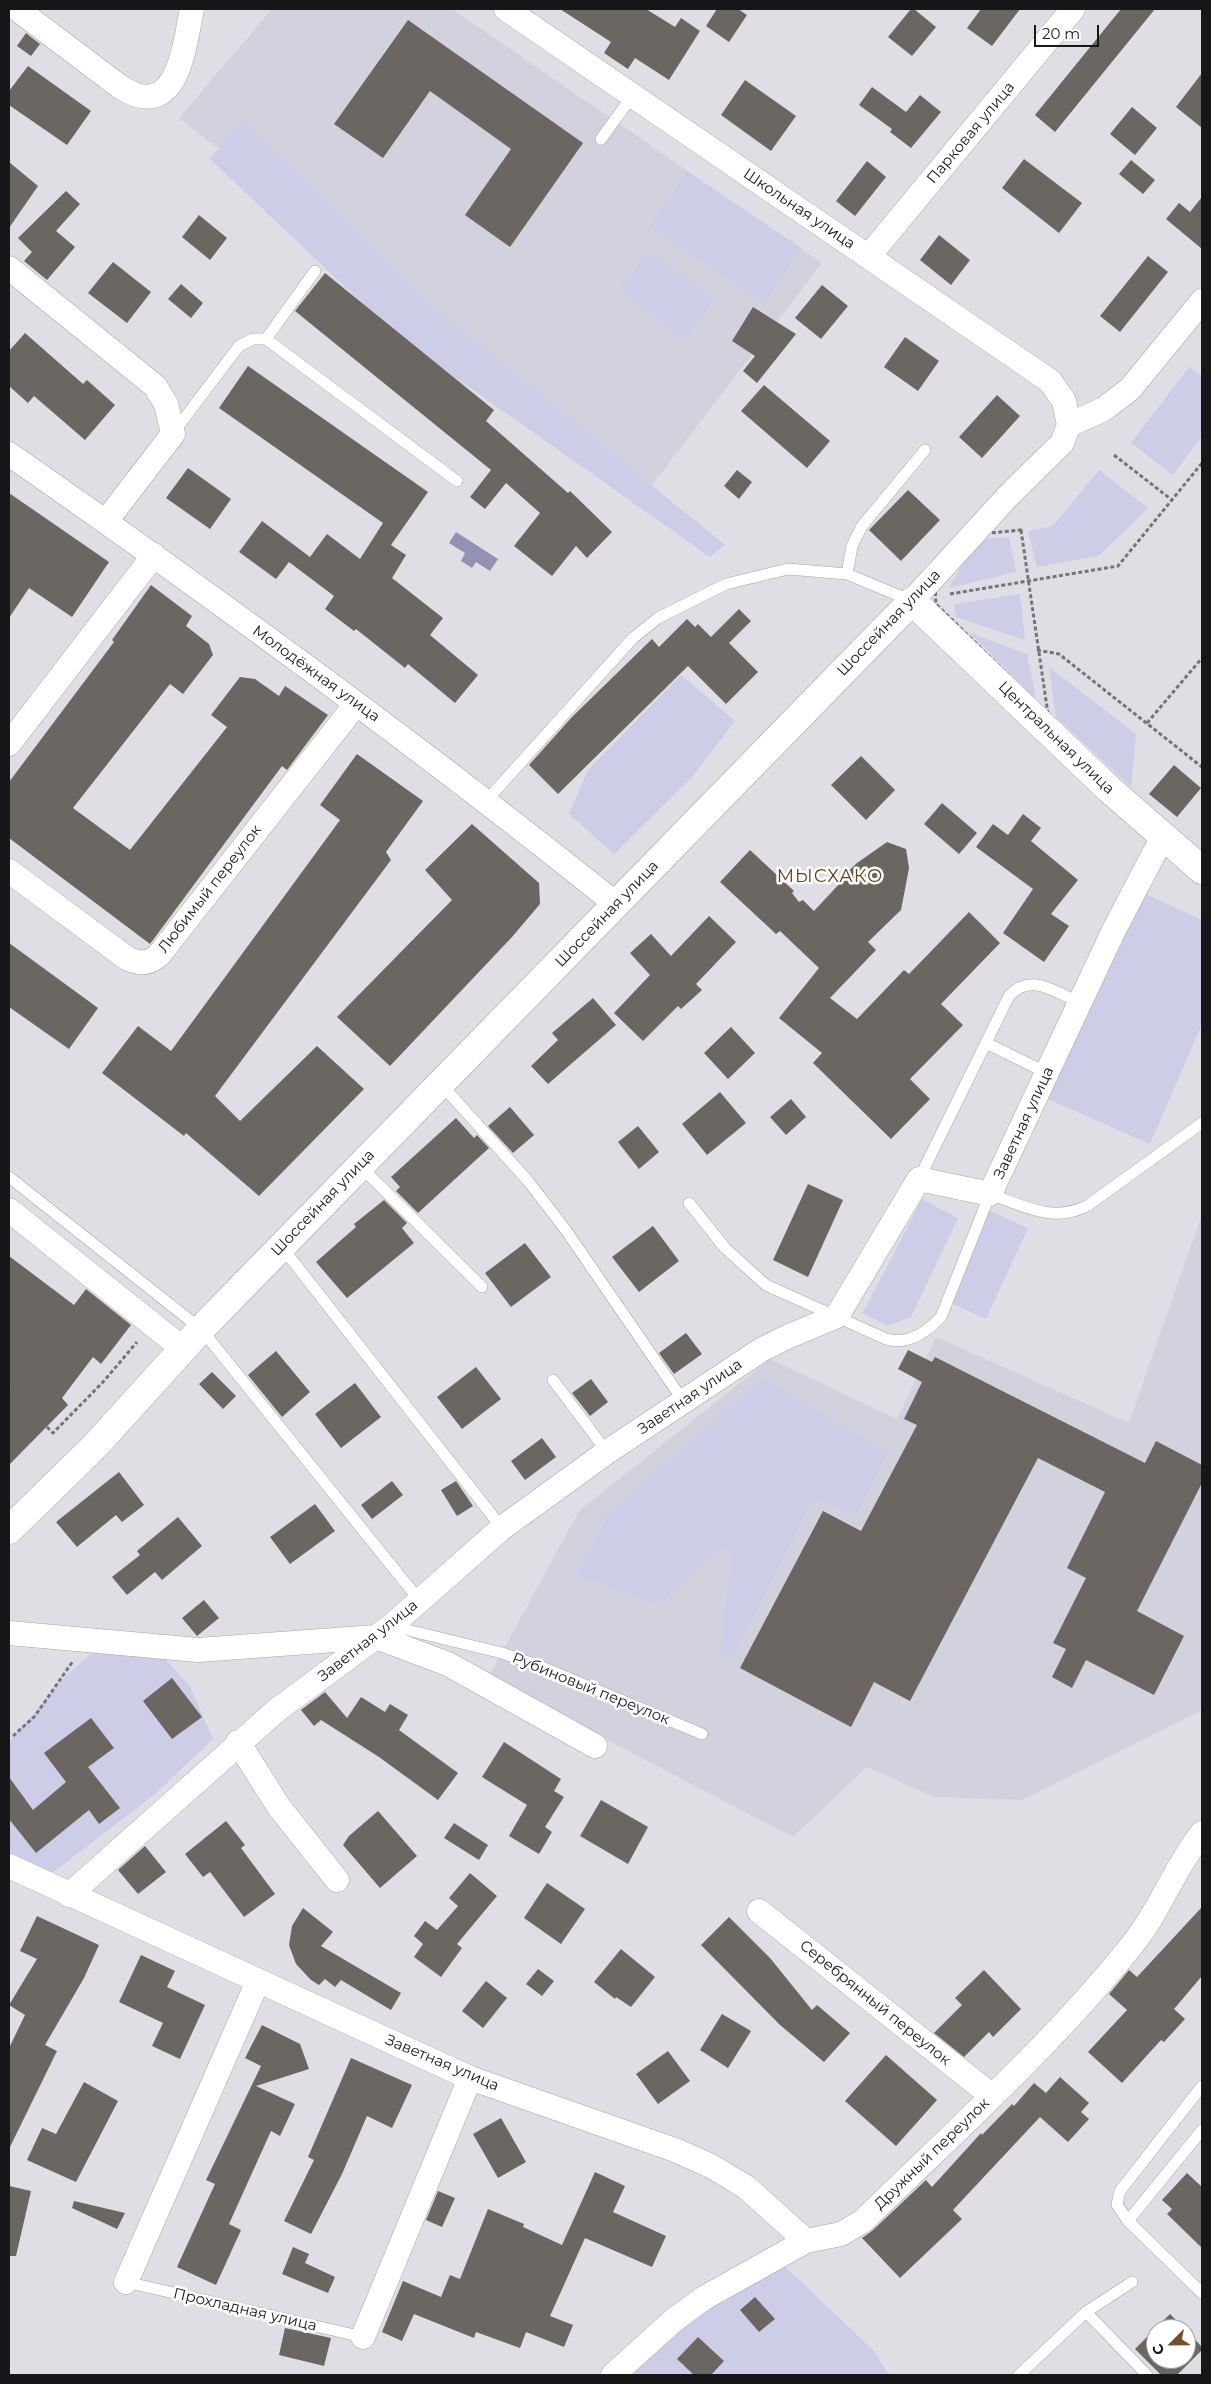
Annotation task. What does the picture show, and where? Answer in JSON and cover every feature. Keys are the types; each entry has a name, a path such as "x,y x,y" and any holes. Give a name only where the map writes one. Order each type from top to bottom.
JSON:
{"street":[{"path":"17,9 133,96 147,98 159,93 170,85 179,71 192,9"},
{"name":"Школьная улица","path":"506,9 1050,381 1064,401 1069,425"},
{"name":"Парковая улица","path":"868,257 1073,9"},
{"path":"9,268 155,386 166,404 172,434 106,521"},
{"path":"1069,425 1104,409 1130,389 1202,301"},
{"name":"Шоссейная улица","path":"9,1530 96,1445 192,1338 616,904 923,599 1009,495 1062,443 1069,425"},
{"name":"Молодёжная улица","path":"9,454 154,555 487,800 616,904"},
{"path":"9,744 154,555"},
{"name":"Центральная улица","path":"923,599 1162,838 1201,866"},
{"name":"Любимый переулок","path":"9,871 128,959 139,964 150,962 159,955 356,704"},
{"name":"Заветная улица","path":"919,1179 990,1194 1113,932 1162,838"},
{"path":"837,1316 919,1179"},
{"path":"9,1210 152,1324 192,1338"},
{"name":"Заветная улица","path":"69,1895 238,1742 277,1710 384,1632 502,1528 607,1452 761,1350 837,1316"},
{"path":"9,1633 198,1650 384,1632 448,1664 595,1746"},
{"path":"238,1742 279,1807 337,1880"},
{"name":"Дружный переулок","path":"613,2375 674,2320 704,2298 806,2241 841,2234 863,2221 1069,2019 1133,1944 1147,1924 1186,1855 1202,1833"},
{"name":"Заветная улица","path":"9,1866 470,2078 675,2150 711,2166 746,2187 806,2241"},
{"name":"Серебрянный переулок","path":"759,1911 992,2096"},
{"path":"126,2282 258,1982"},
{"path":"363,2337 470,2078"}],"lane":[{"path":"601,139 633,95"},
{"path":"266,339 315,271"},
{"path":"172,434 240,346 253,339 266,339 457,481"},
{"path":"847,574 852,546 862,526 925,450"},
{"path":"487,800 633,638 658,618 726,584 788,569 847,574 923,599"},
{"path":"919,1179 1009,996 1017,987 1028,983 1039,985 1080,1003"},
{"path":"986,1043 1047,1073"},
{"path":"440,1084 528,1181 554,1215 684,1402"},
{"path":"690,1203 725,1248 766,1285 789,1297 895,1342 905,1341 927,1330 946,1308 990,1194 1043,1212 1058,1215 1073,1213 1094,1201 1202,1123"},
{"path":"360,1166 482,1287"},
{"path":"9,1177 192,1338 420,1601"},
{"path":"281,1246 502,1528"},
{"path":"553,1380 607,1452"},
{"name":"Рубиновый переулок","path":"384,1632 502,1653 542,1666 702,1734"},
{"path":"1202,2086 1120,2190 1117,2204 1128,2221 1202,2293"},
{"path":"1128,2221 1202,2130"},
{"name":"Прохладная улица","path":"126,2282 363,2337"},
{"path":"1019,2375 1086,2312 1132,2282"},
{"path":"1086,2312 1147,2375"}],"path":[{"path":"1114,455 1172,500"},
{"path":"923,599 1118,566 1202,463"},
{"path":"1021,530 1037,650 1048,714 936,604 923,599 979,534 1021,530"},
{"path":"1037,650 1059,654 1202,766"},
{"path":"1146,723 1202,658"},
{"path":"47,1427 53,1433 104,1381 152,1324"},
{"path":"13,1736 35,1716 87,1640"}],"shaded area":[{"path":"272,9 452,9 822,263 652,485 179,118"},
{"path":"242,120 440,313 725,545 710,557 398,337 210,159"},
{"path":"687,171 801,248 764,303 649,226"},
{"path":"648,251 715,299 686,339 619,291"},
{"path":"1189,367 1202,376 1202,436 1173,475 1131,443"},
{"path":"1099,470 1148,508 1099,556 1037,567 1028,531 1053,526"},
{"path":"456,532 498,559 490,571 476,562 472,568 461,561 465,553 449,543"},
{"path":"1009,537 1016,572 949,588 976,540"},
{"path":"1020,594 1025,640 956,617 954,604"},
{"path":"970,633 1027,654 1036,699"},
{"path":"1049,667 1136,734 1131,787 1056,717"},
{"path":"681,675 735,721 693,776 614,854 569,814 588,770"},
{"path":"1139,891 1202,920 1202,1024 1150,1144 1048,1099"},
{"path":"922,1199 958,1218 911,1317 887,1326 863,1313"},
{"path":"988,1210 1028,1228 986,1319 946,1301"},
{"path":"1202,1214 1202,1710 1022,1800 934,1797 867,1767 793,1837 488,1678 579,1511 770,1359 897,1419 936,1337 1129,1423"},
{"path":"763,1378 888,1452 856,1515 814,1498 731,1659 719,1657 732,1550 718,1548 658,1605 576,1575 609,1513"},
{"path":"95,1650 163,1657 190,1686 213,1739 155,1794 46,1878 9,1860 9,1742 66,1676"},
{"path":"778,2260 874,2351 889,2375 630,2375 664,2322"}],"building":[{"path":"560,9 646,9 675,27 681,18 700,31 669,80 635,58 628,69 604,53 611,42"},
{"path":"717,9 738,9 747,15 729,42 706,26"},
{"path":"911,9 914,9 936,27 912,56 888,37"},
{"path":"981,9 1020,9 992,46 967,28"},
{"path":"1121,9 1155,9 1055,132 1035,115"},
{"path":"408,20 583,143 510,247 465,215 511,149 430,91 383,158 334,124"},
{"path":"26,33 40,44 31,56 17,46"},
{"path":"28,66 91,111 67,145 9,105 9,91"},
{"path":"1202,73 1202,128 1176,107"},
{"path":"745,80 796,116 771,151 721,115"},
{"path":"872,87 906,112 920,95 941,112 911,148 890,132 892,129 859,105"},
{"path":"1132,107 1157,128 1135,155 1110,134"},
{"path":"1024,159 1082,203 1059,233 1002,188"},
{"path":"1131,160 1155,180 1143,194 1119,174"},
{"path":"867,161 886,177 855,216 836,201"},
{"path":"9,162 38,186 9,228"},
{"path":"66,191 80,204 56,231 75,247 47,280 24,261 32,252 18,238"},
{"path":"1202,197 1202,249 1166,219 1179,203 1190,212"},
{"path":"199,215 227,238 210,260 182,237"},
{"path":"939,235 970,260 951,285 920,260"},
{"path":"1148,256 1168,272 1120,332 1100,316"},
{"path":"113,262 151,292 127,323 88,293"},
{"path":"325,273 494,410 486,421 568,493 570,491 612,532 587,558 576,546 552,576 514,546 540,513 506,483 485,509 470,497 491,470 295,311"},
{"path":"181,284 203,303 191,318 168,299"},
{"path":"822,285 848,306 821,339 795,318"},
{"path":"753,307 796,334 757,383 743,371 755,356 732,341"},
{"path":"25,333 83,384 87,380 115,405 85,440 34,396 28,403 9,386 9,351"},
{"path":"905,337 939,361 918,391 884,367"},
{"path":"248,366 428,492 391,545 406,555 392,578 443,618 430,635 478,675 455,703 408,664 405,668 356,629 354,631 325,609 334,596 289,562 276,579 239,552 262,521 310,557 327,534 360,559 383,523 219,408"},
{"path":"764,385 830,441 807,468 741,411"},
{"path":"997,395 1020,416 982,458 959,437"},
{"path":"188,468 231,499 210,529 166,498"},
{"path":"737,470 752,482 739,499 724,486"},
{"path":"908,490 940,520 901,561 869,530"},
{"path":"9,493 109,562 72,617 29,588 9,618"},
{"path":"151,585 192,616 186,626 209,644 213,655 183,694 170,684 73,808 130,850 227,727 211,715 240,677 255,679 279,696 285,686 328,715 287,770 282,766 150,944 9,838 9,782 114,642 112,640"},
{"path":"739,609 751,621 729,643 758,672 726,704 688,666 558,794 529,765 572,717 652,639 659,647 687,619 695,627 698,624 711,637"},
{"path":"357,754 423,801 386,852 391,860 215,1096 240,1121 317,1046 364,1089 259,1196 186,1133 184,1136 102,1073 138,1026 171,1051 340,820 320,805"},
{"path":"861,756 895,790 866,820 831,785"},
{"path":"1174,765 1201,788 1177,817 1149,794"},
{"path":"942,803 977,833 959,854 924,824"},
{"path":"1023,814 1041,828 1031,841 1078,880 1051,914 1069,926 1044,962 1003,933 1033,889 976,847 993,824 1008,835"},
{"path":"472,824 539,883 540,904 512,937 390,1066 337,1017 452,900 425,870"},
{"path":"887,842 906,849 909,868 901,910 868,942 876,950 830,998 857,1019 904,970 909,974 969,912 1000,943 941,1004 963,1025 910,1079 930,1099 891,1139 813,1063 822,1053 779,1018 819,968 780,931 776,934 720,882 750,850 794,891 792,893 799,902 803,900 814,911 841,882 839,880 857,863"},
{"path":"709,916 736,942 696,984 702,990 681,1009 678,1006 643,1041 614,1013 650,975 630,953 651,934 671,956"},
{"path":"9,943 98,1008 69,1049 9,1007"},
{"path":"593,998 616,1025 548,1084 531,1066 558,1040 552,1033"},
{"path":"731,1027 755,1053 728,1079 704,1053"},
{"path":"720,1092 746,1123 707,1155 682,1124"},
{"path":"791,1099 806,1117 786,1135 770,1117"},
{"path":"510,1107 534,1135 513,1153 488,1126"},
{"path":"456,1118 474,1138 477,1135 489,1148 418,1213 396,1191 400,1187 391,1177"},
{"path":"638,1126 659,1152 639,1169 618,1142"},
{"path":"808,1184 843,1200 808,1277 773,1260"},
{"path":"384,1200 407,1223 402,1228 414,1243 347,1298 316,1262 356,1227 354,1224"},
{"path":"653,1226 679,1261 639,1292 612,1257"},
{"path":"525,1243 551,1277 511,1307 485,1273"},
{"path":"9,1256 74,1305 86,1289 131,1325 101,1364 93,1357 62,1398 68,1405 9,1465"},
{"path":"686,1333 702,1354 674,1374 659,1353"},
{"path":"908,1350 932,1362 935,1357 1145,1463 1156,1441 1202,1465 1202,1483 1137,1611 1184,1636 1154,1695 1086,1660 1072,1688 1052,1677 1066,1649 1053,1643 1086,1578 1067,1568 1105,1492 1038,1458 910,1701 874,1682 851,1727 740,1668 823,1511 861,1531 917,1425 904,1419 922,1382 898,1369"},
{"path":"276,1351 310,1392 282,1417 248,1375"},
{"path":"476,1367 501,1399 462,1429 437,1397"},
{"path":"212,1372 236,1396 223,1409 199,1384"},
{"path":"591,1379 608,1402 590,1416 572,1393"},
{"path":"355,1383 381,1417 341,1448 315,1414"},
{"path":"542,1438 556,1457 525,1480 511,1461"},
{"path":"119,1472 144,1505 122,1522 116,1515 77,1547 56,1522"},
{"path":"392,1481 403,1495 372,1519 361,1505"},
{"path":"456,1481 473,1506 457,1516 441,1490"},
{"path":"315,1504 335,1531 290,1564 270,1537"},
{"path":"178,1517 202,1546 162,1580 155,1572 127,1595 112,1577 140,1555 137,1551"},
{"path":"204,1600 219,1618 197,1636 182,1618"},
{"path":"172,1678 202,1717 172,1739 143,1701"},
{"path":"325,1692 347,1718 361,1697 385,1712 390,1704 408,1715 399,1730 458,1773 438,1800 379,1757 321,1720 314,1726 301,1710"},
{"path":"91,1718 114,1748 88,1767 120,1808 99,1824 89,1810 36,1853 9,1819 9,1777 33,1810 66,1782 44,1753"},
{"path":"504,1742 561,1779 554,1791 564,1797 545,1827 552,1832 539,1854 509,1836 527,1805 482,1777"},
{"path":"601,1800 648,1827 628,1864 580,1836"},
{"path":"378,1811 417,1856 380,1888 343,1845 349,1836"},
{"path":"226,1821 245,1845 241,1848 275,1894 244,1917 210,1872 203,1877 185,1854"},
{"path":"454,1823 488,1845 479,1860 444,1838"},
{"path":"145,1846 166,1872 138,1894 118,1870"},
{"path":"470,1873 497,1896 457,1944 462,1948 441,1977 414,1957 423,1944 414,1936 425,1921 437,1930 458,1906 449,1898"},
{"path":"547,1883 585,1909 561,1944 524,1918"},
{"path":"1202,1907 1202,1976 1174,2009 1185,2019 1164,2042 1161,2040 1122,2083 1088,2052 1127,2010 1109,1994 1129,1970 1137,1977"},
{"path":"303,1908 333,1932 321,1946 401,1993 391,2010 341,1980 335,1987 325,1979 319,1985 311,1980 296,1964 289,1945 292,1926"},
{"path":"37,1916 99,1945 84,1978 45,2045 57,2051 9,2149 9,2048 25,2015 9,2005 37,1959 20,1951"},
{"path":"729,1917 770,1958 812,2010 817,2005 850,2033 824,2062 780,2025 701,1945"},
{"path":"621,1949 655,1977 631,2007 616,1997 615,1999 594,1982"},
{"path":"141,1955 175,1971 167,1987 205,2005 180,2059 152,2046 163,2023 119,2002"},
{"path":"538,1969 554,1981 542,1996 526,1984"},
{"path":"984,1970 1021,2009 993,2037 989,2032 964,2057 934,2033 962,2005 955,1998"},
{"path":"486,1981 507,1998 483,2028 462,2011"},
{"path":"722,2014 751,2031 728,2068 700,2050"},
{"path":"262,2025 300,2044 309,2069 256,2086 295,2104 280,2136 271,2131 229,2224 241,2230 216,2285 177,2267 215,2184 206,2180 261,2066 245,2058"},
{"path":"668,2051 690,2081 658,2104 636,2074"},
{"path":"886,2055 937,2100 896,2146 845,2101"},
{"path":"351,2058 412,2085 392,2128 367,2116 342,2174 311,2234 284,2221 314,2160 308,2157"},
{"path":"1060,2077 1089,2103 1081,2112 1089,2119 1068,2142 1040,2117 953,2210 962,2219 900,2278 862,2238 872,2231 926,2180 932,2187 981,2133 982,2135 1012,2104 1014,2106 1034,2083 1046,2093"},
{"path":"84,2082 118,2101 76,2182 27,2160 42,2128 56,2134"},
{"path":"501,2118 526,2162 498,2178 473,2134"},
{"path":"595,2172 625,2186 613,2212 666,2236 652,2267 585,2238 550,2316 573,2325 564,2347 526,2332 520,2348 476,2332 474,2338 414,2314 402,2341 382,2332 403,2281 441,2297 450,2275 460,2279 488,2209 524,2224 523,2227 562,2245"},
{"path":"1187,2173 1202,2187 1202,2248 1167,2214 1172,2209 1162,2200"},
{"path":"9,2186 31,2191 16,2256 9,2256"},
{"path":"438,2191 455,2198 442,2227 426,2220"},
{"path":"74,2201 125,2213 117,2229 72,2208"},
{"path":"293,2247 309,2254 305,2263 335,2277 328,2293 282,2274"},
{"path":"755,2297 775,2319 759,2332 740,2310"},
{"path":"1170,2314 1175,2319 1165,2319"},
{"path":"285,2328 331,2338 324,2366 279,2355"},
{"path":"698,2337 724,2361 711,2375 694,2375 677,2359"},
{"path":"1146,2338 1146,2360 1135,2349"},
{"path":"1196,2341 1202,2347 1202,2350 1196,2356"},
{"path":"1155,2369 1183,2369 1177,2375 1161,2375"}],"district":[{"name":"МЫСХАКО","path":"830,877"}]}
